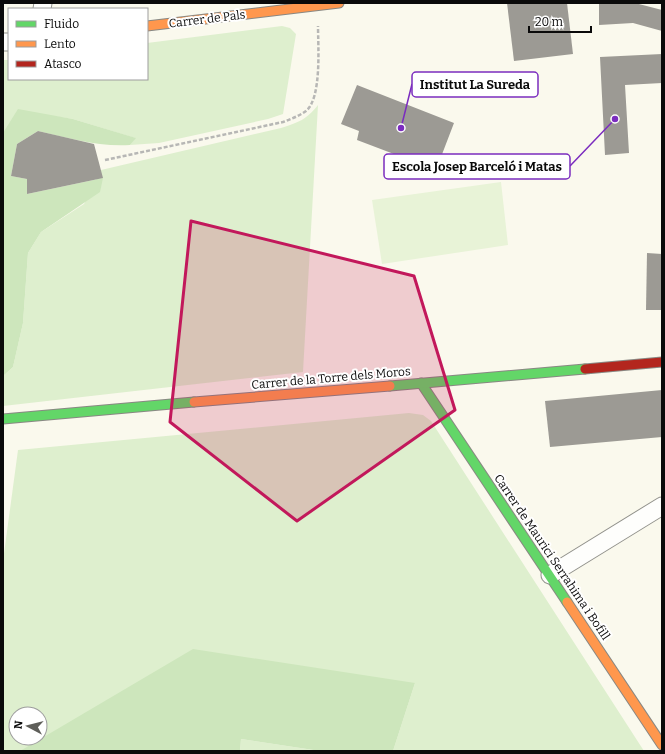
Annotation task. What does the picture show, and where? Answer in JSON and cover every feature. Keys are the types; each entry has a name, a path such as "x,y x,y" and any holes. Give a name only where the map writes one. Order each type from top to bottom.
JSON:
{"street":[{"name":"Carrer de Pals","path":"148,26 339,3"},
{"name":"Carrer de la Torre dels Moros","path":"3,419 662,362"},
{"name":"Carrer de Maurici Serrahima i Bofill","path":"421,383 662,745"},
{"path":"550,575 662,506"}],"path":[{"path":"105,160 283,122 307,110 312,101 319,70 318,5"}],"highlighted area":[{"path":"191,221 414,276 455,410 297,521 170,422"}],"green space":[{"path":"282,26 290,28 296,34 283,114 268,119 159,143 130,145 135,138 73,119 53,116 3,133 3,60 8,60 8,80 148,80 148,43"},
{"path":"318,105 303,372 3,406 3,376 13,367 23,323 28,253 41,232 84,204 101,170 281,128 302,120"},
{"path":"18,109 73,119 136,138 130,145 106,145 38,131 17,144 11,176 27,179 27,194 103,178 100,192 41,232 28,253 23,323 13,367 3,376 3,133"},
{"path":"501,182 508,245 382,264 372,200"},
{"path":"409,413 423,415 431,421 644,751 393,751 415,683 20,751 3,751 3,561 18,450"},
{"path":"193,649 415,683 393,751 320,751 241,739 240,751 20,751 28,746 48,746 48,734"},
{"path":"241,739 320,751 240,751"}],"building":[{"path":"507,3 567,3 573,54 514,61"},
{"path":"599,3 635,3 662,10 662,31 633,23 599,25"},
{"path":"662,54 662,83 625,85 629,153 605,155 600,57"},
{"path":"357,85 454,123 436,170 357,140 359,131 341,124"},
{"path":"38,131 94,144 103,178 27,194 27,179 11,176 17,144"},
{"path":"647,253 662,254 662,310 646,310"},
{"path":"662,390 662,437 550,447 545,401"}],"traffic: fast":[{"path":"390,386 585,369"},
{"path":"421,383 567,602"},
{"path":"3,419 194,402"}],"traffic: slow":[{"path":"148,26 339,3"},
{"path":"194,402 390,386"},
{"path":"567,602 662,745"}],"traffic: jam":[{"path":"585,369 662,362"}],"place":[{"name":"Escola Josep Barceló i Matas","path":"615,119"},
{"name":"Institut La Sureda","path":"401,128"}]}
